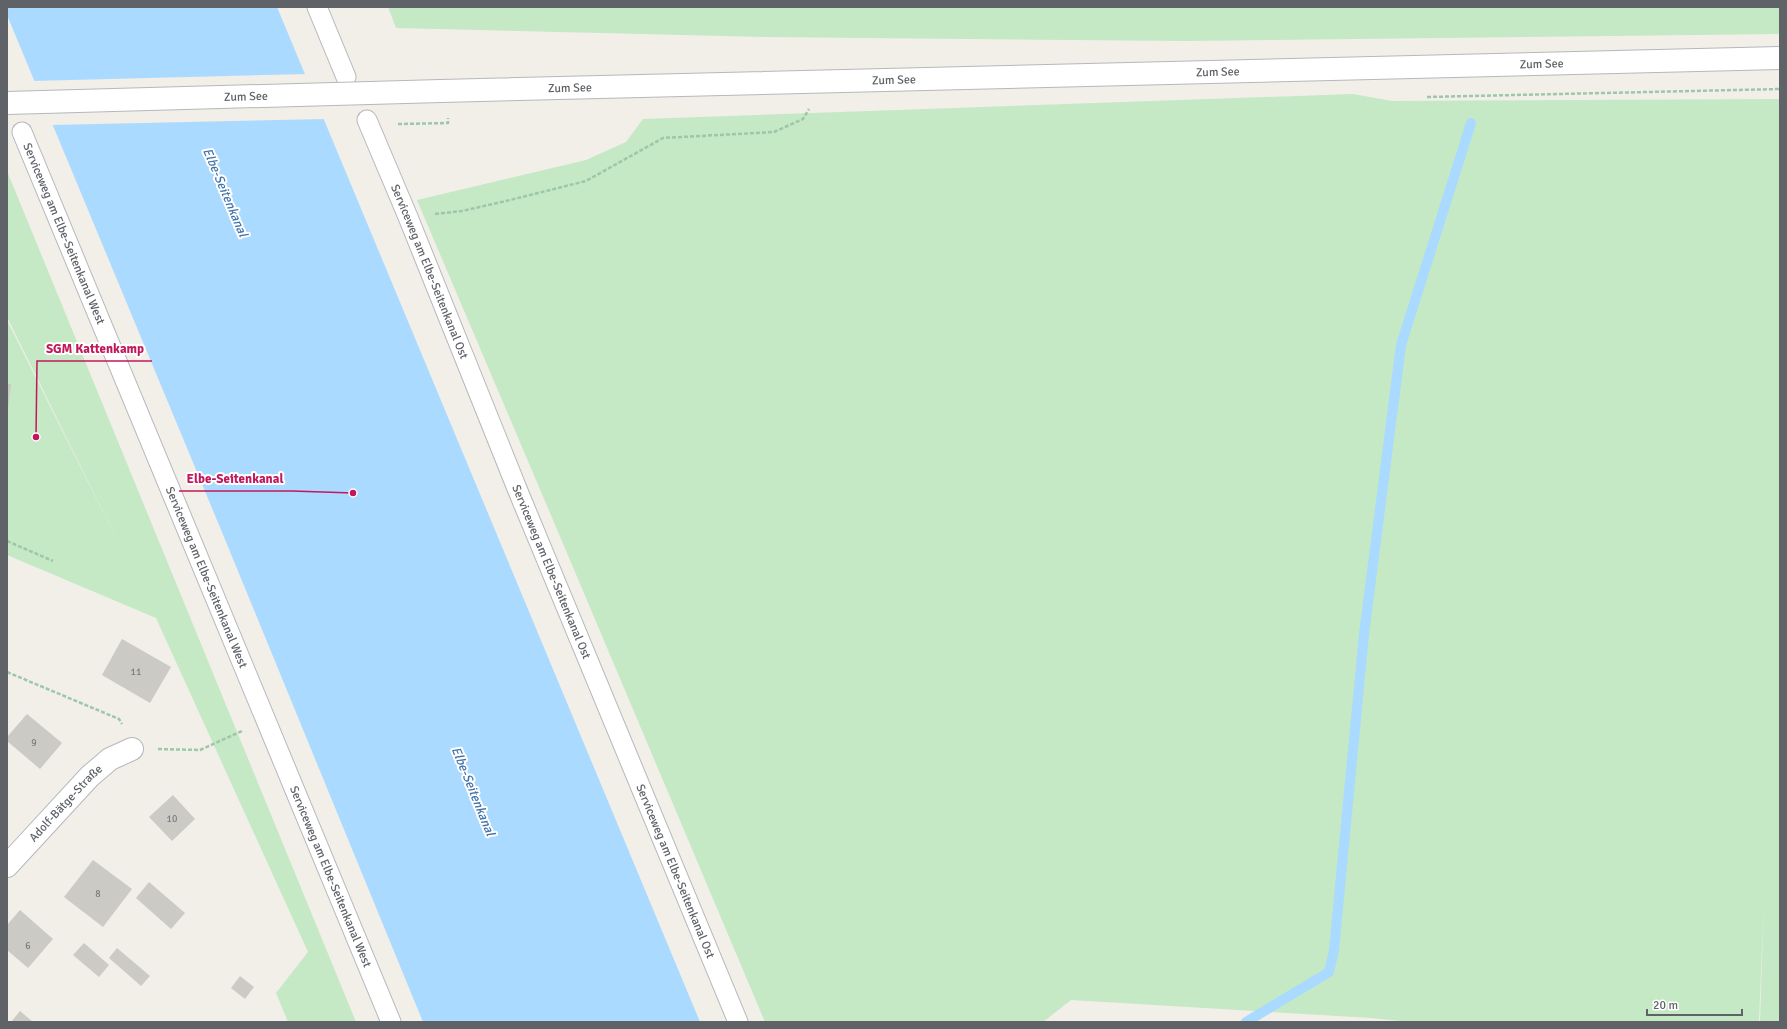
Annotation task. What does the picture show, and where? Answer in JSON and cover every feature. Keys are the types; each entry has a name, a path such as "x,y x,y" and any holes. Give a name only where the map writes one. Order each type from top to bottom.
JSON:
{"street":[{"name":"Zum See","path":"7,103 1780,58"},
{"name":"Adolf-Bätge-Straße","path":"7,866 90,776 110,759 132,749"}],"lane":[{"path":"317,7 346,77"},
{"name":"Serviceweg am Elbe-Seitenkanal Ost","path":"368,122 408,217 521,498 738,1022"},
{"name":"Serviceweg am Elbe-Seitenkanal West","path":"22,132 391,1022"}],"path":[{"path":"1425,97 1780,89"},
{"path":"408,217 462,211 586,181 663,138 774,132 803,119 811,106"},
{"path":"368,122 448,123"},
{"path":"7,541 53,561"},
{"path":"7,672 119,719 132,749 200,750 265,721"}],"green space":[{"path":"388,7 1780,7 1780,34 1186,41 764,37 396,28"},
{"path":"1353,94 1392,101 1780,99 1780,1022 1760,1022 1764,899 1759,1022 1411,1022 1371,1018 1071,1000 1043,1022 765,1022 417,200 586,160 626,142 643,119"},
{"path":"7,171 356,1022 288,1022 276,993 308,952 156,618 7,555 7,320 127,560 7,317"}],"water":[{"path":"7,7 277,7 700,1022 423,1022 224,537 7,15"}],"pier":[{"path":"308,74 326,119 51,125 32,81"}],"building":[{"path":"7,384 11,384 8,409 7,408"},
{"path":"122,639 171,667 150,703 102,675"},
{"path":"27,714 62,743 40,769 7,741 7,737"},
{"path":"173,795 195,819 172,841 149,817"},
{"path":"93,860 132,889 103,927 64,897"},
{"path":"149,882 185,913 171,929 136,898"},
{"path":"20,910 53,939 28,968 7,950 7,925"},
{"path":"84,943 109,965 99,977 73,955"},
{"path":"117,948 150,976 141,986 109,958"},
{"path":"240,976 254,987 245,999 231,988"},
{"path":"20,1011 33,1022 11,1022"}],"waterway":[{"path":"1246,1022 1329,972 1334,950 1364,634 1401,345 1471,123"}],"place":[{"name":"SGM Kattenkamp","path":"36,437"},
{"name":"Elbe-Seitenkanal","path":"353,493"}]}
